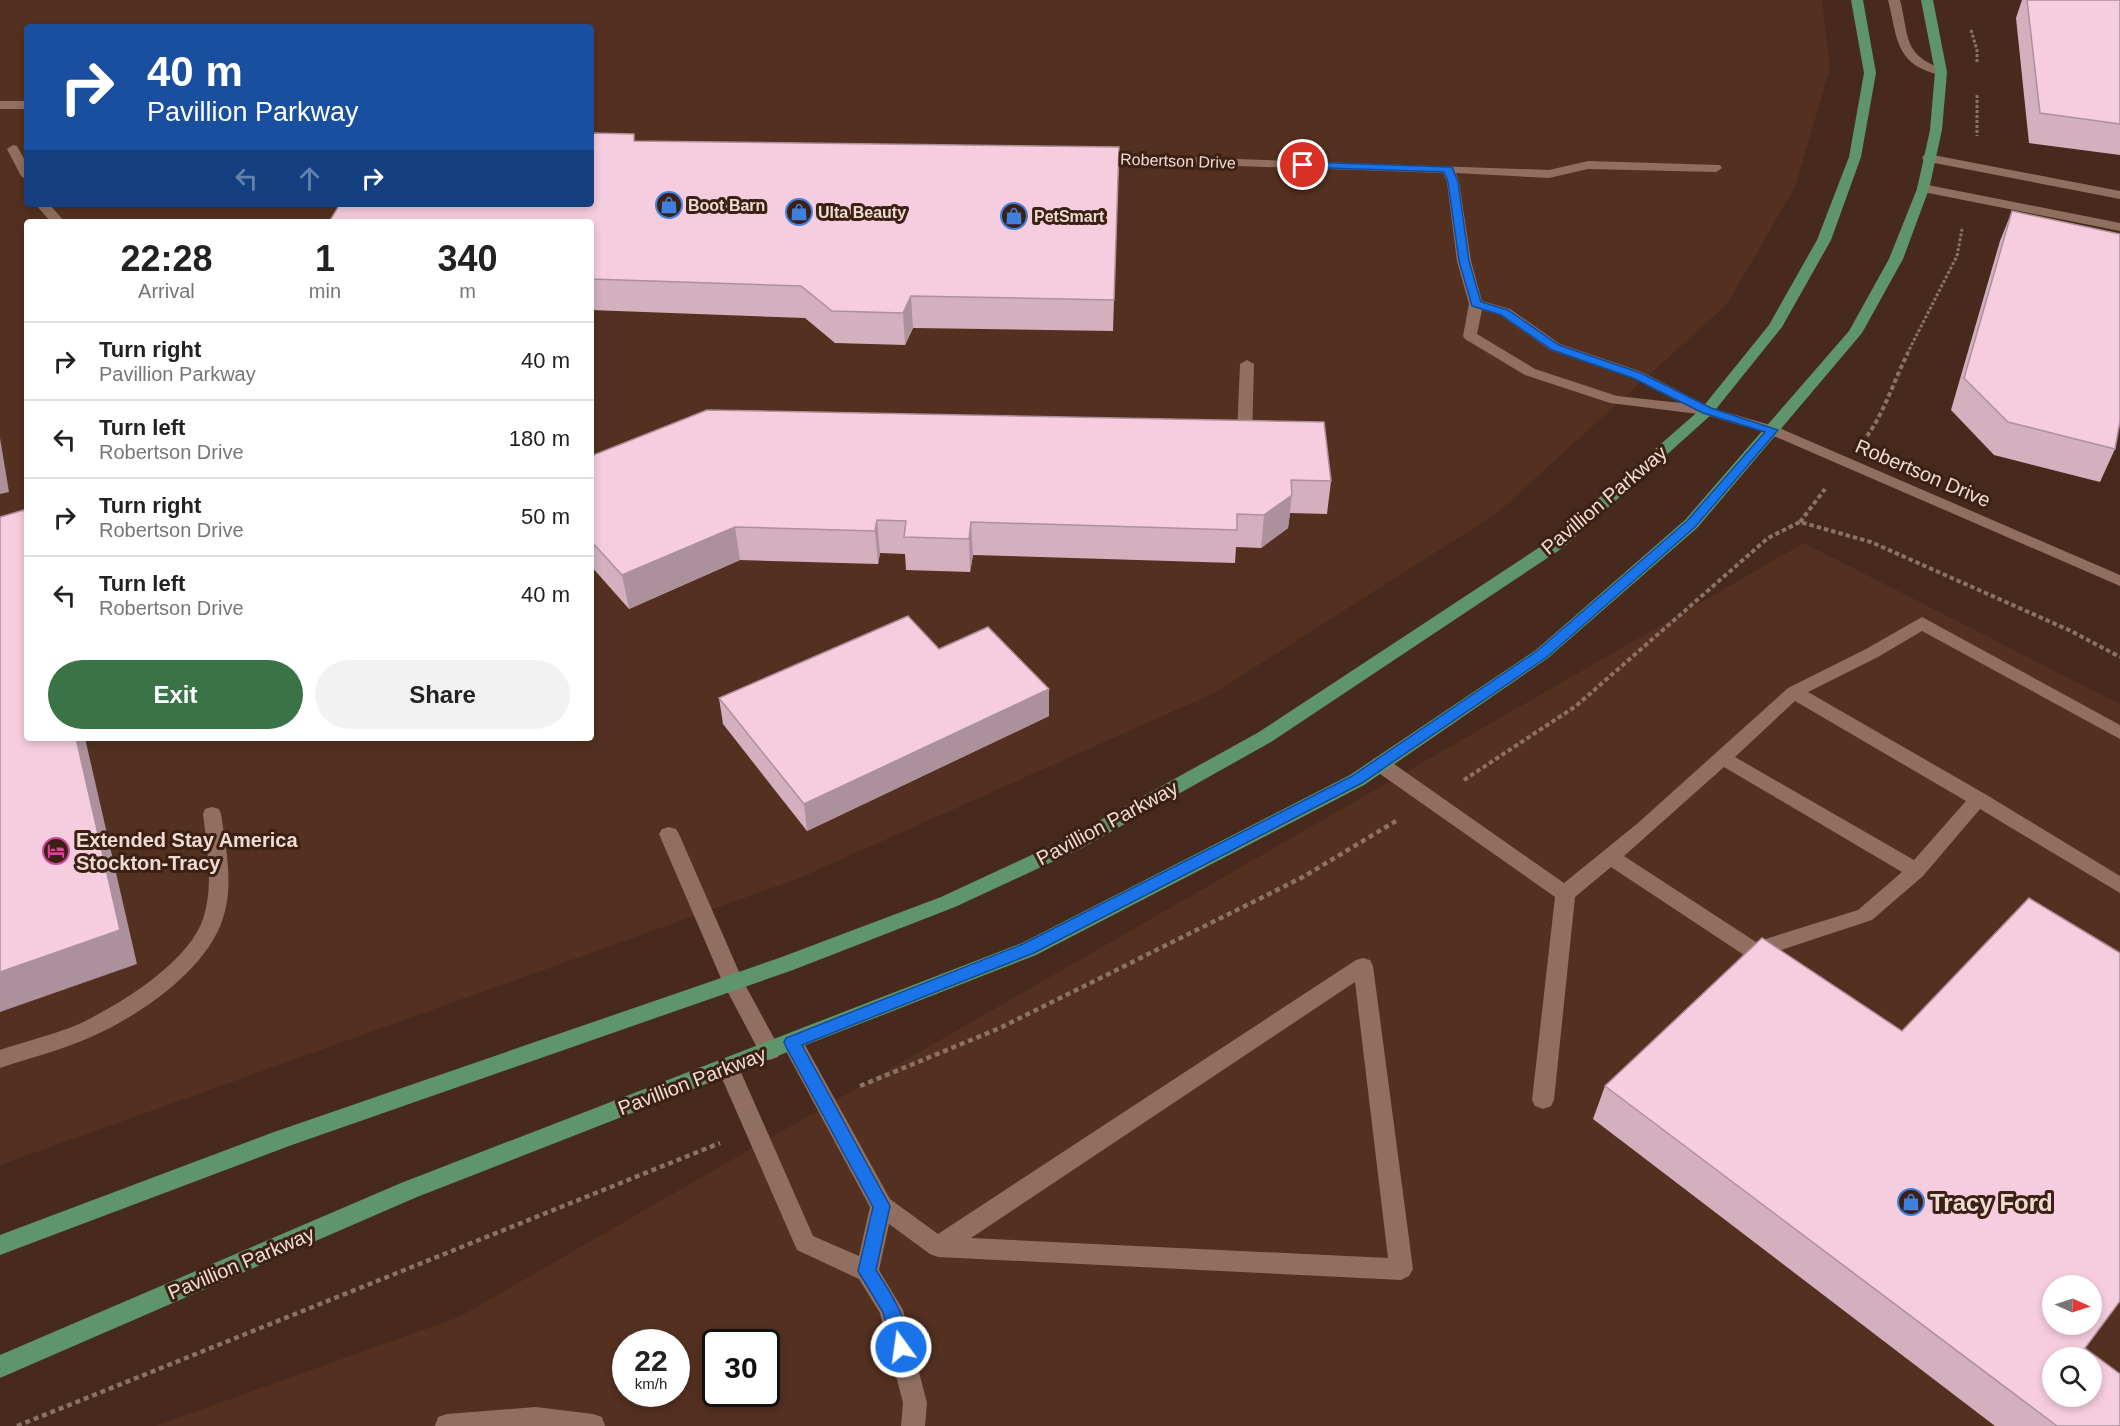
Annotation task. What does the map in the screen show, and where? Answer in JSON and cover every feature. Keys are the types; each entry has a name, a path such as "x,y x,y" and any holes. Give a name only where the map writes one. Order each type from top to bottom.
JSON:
{"main road":[{"name":"Pavillion Parkway","path":"0,1245 282,1139 733,983 948,902 1075,843 1265,737 1558,543 1707,411 1775,327 1824,240 1855,157 1870,73 1857,0"},
{"name":"Pavillion Parkway","path":"0,1367 409,1190 1029,949 1357,780 1542,654 1691,524 1855,333 1896,259 1923,188 1936,130 1941,72 1927,0"}],"street":[{"path":"1894,0 1903,49 1922,67 1941,72"},
{"path":"0,105 24,105"},
{"path":"13,149 24,170"},
{"name":"Robertson Drive","path":"1087,158 1448,169 1453,182 1464,261 1476,304 1470,336 1530,372 1615,400 1707,411 1772,430 2120,582"},
{"path":"1928,158 2120,195"},
{"path":"1448,169 1549,174 1588,165 1716,168"},
{"path":"1923,188 2120,227"},
{"path":"45,207 55,219"},
{"name":"Robertson Drive","path":"1476,304 1505,312 1556,347 1637,375 1707,411"},
{"path":"1221,438 1244,438 1247,364"},
{"path":"1543,1100 1565,894 1794,692 1872,653 1922,623 2120,734"},
{"path":"1794,692 2120,886"},
{"path":"1721,757 1916,871"},
{"path":"1380,764 1565,894"},
{"path":"1610,856 1754,951 1865,915 1916,871 1978,800"},
{"path":"0,1059 94,1026 160,985 190,957 212,921 216,903 219,871 212,814"},
{"path":"669,834 733,983 770,1051"},
{"path":"792,1042 882,1206 938,1247 1401,1269 1363,966 938,1247"},
{"path":"728,1067 805,1243 867,1271 891,1310 915,1403 913,1426"},
{"path":"867,1271 882,1206"},
{"path":"447,1426 536,1419 593,1426"}],"shaded area":[{"path":"0,0 1822,0 1830,68 1795,187 1727,304 1496,514 1214,693 797,879 0,1165"},
{"path":"1804,543 2120,704 2120,1426 155,1426 459,1317"}],"building":[{"path":"2027,0 2120,0 2120,124 2040,113"},
{"path":"594,133 634,134 634,141 1119,147 1114,300 911,296 903,313 832,311 801,286 594,279 594,219 331,219 338,207 594,207"},
{"path":"2012,211 2120,234 2120,421 2115,449 2008,422 1964,378"},
{"path":"707,410 1324,422 1331,481 1291,480 1292,495 1264,515 1237,514 1237,530 971,522 969,539 904,537 906,521 877,520 875,531 735,527 622,575 594,544 594,455"},
{"name":"Extended Stay America Stockton-Tracy","path":"24,510 24,741 77,741 120,930 0,972 0,517"},
{"path":"908,616 939,649 988,627 1049,689 804,804 719,698"},
{"name":"Tracy Ford","path":"2029,898 2120,953 2120,1301 2102,1325 2102,1275 2042,1275 2042,1335 2095,1335 2086,1347 2042,1347 2042,1407 2102,1407 2102,1361 2120,1374 2120,1426 2057,1426 1605,1086 1762,938 1902,1031"}],"place":[{"name":"Boot Barn","path":"669,205"},
{"name":"Ulta Beauty","path":"799,212"},
{"name":"PetSmart","path":"1014,216"},
{"name":"Extended Stay America Stockton-Tracy","path":"56,851"},
{"name":"Tracy Ford","path":"1911,1202"}],"route":[{"path":"901,1347 891,1310 867,1271 882,1206 792,1042 1029,949 1357,780 1542,654 1691,524 1772,430 1707,411 1637,375 1556,347 1505,312 1476,304 1464,261 1453,182 1448,169 1303,165"}]}
